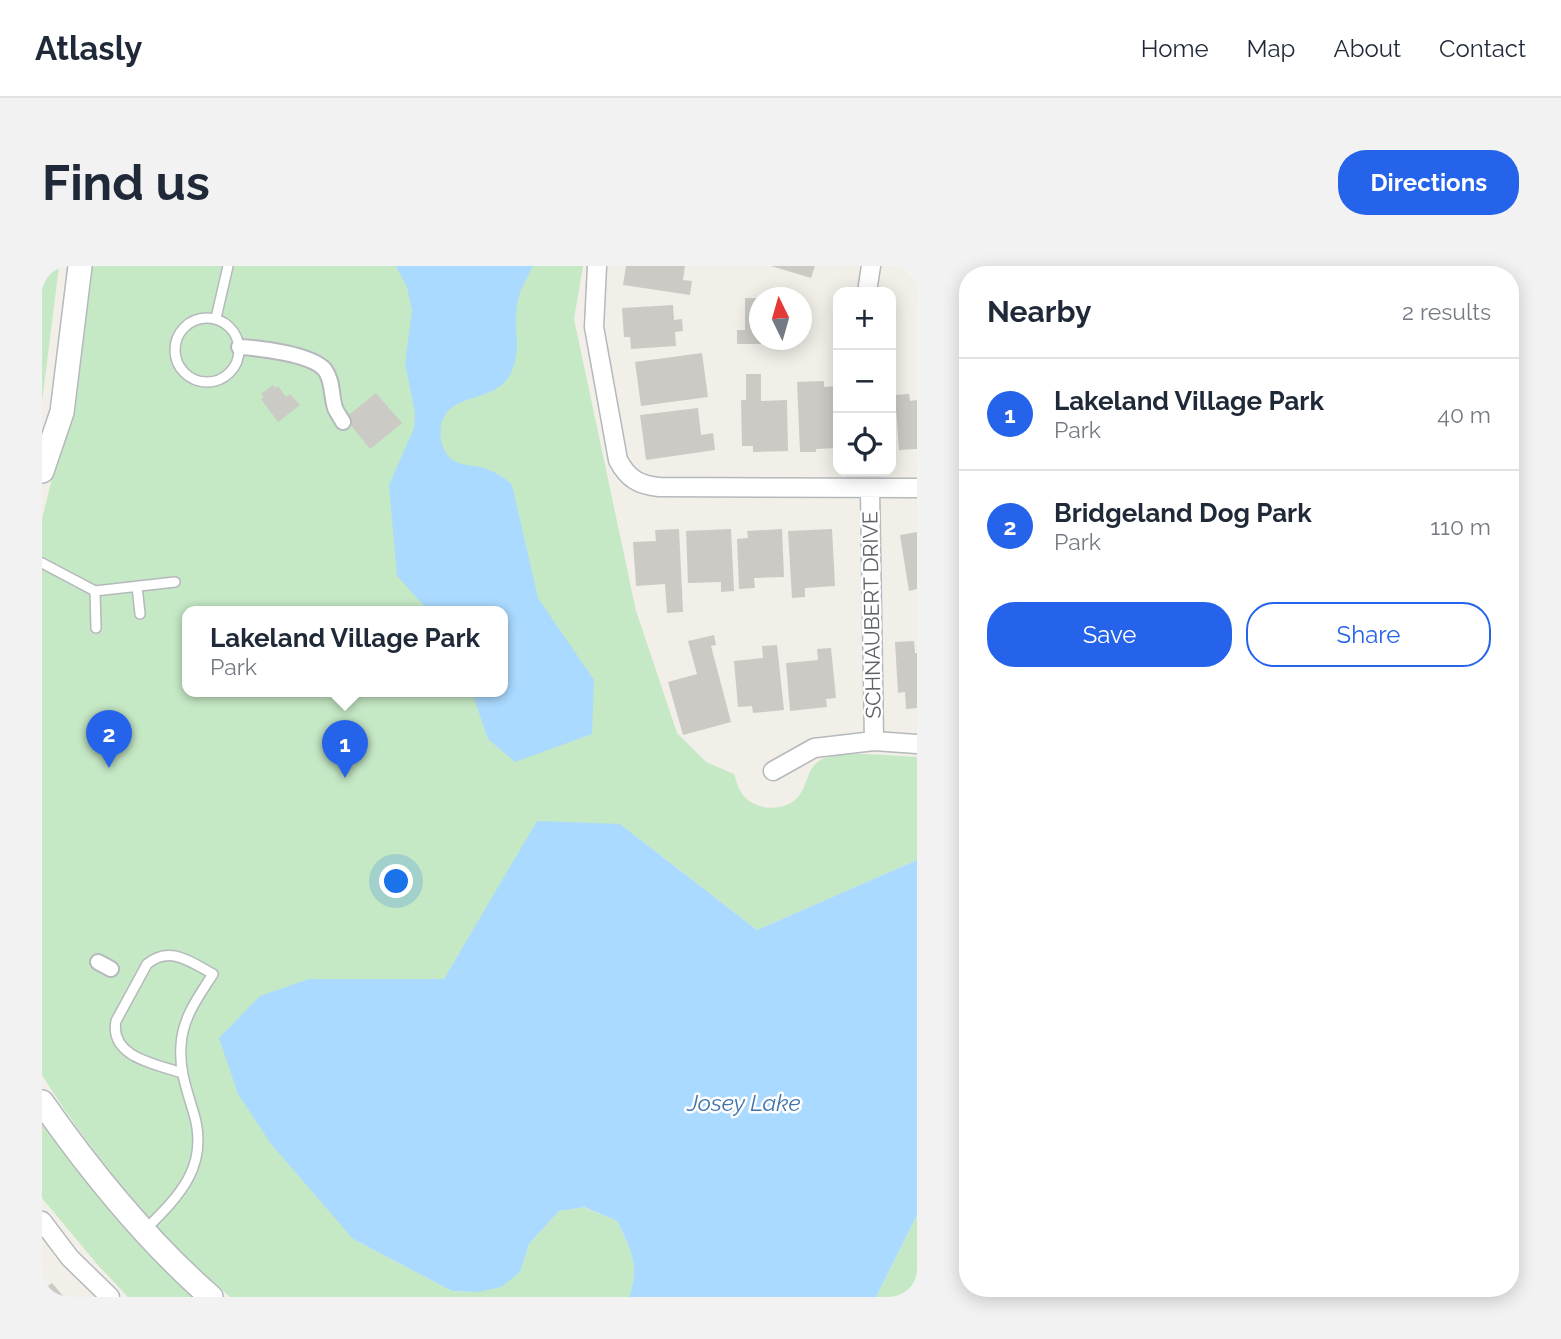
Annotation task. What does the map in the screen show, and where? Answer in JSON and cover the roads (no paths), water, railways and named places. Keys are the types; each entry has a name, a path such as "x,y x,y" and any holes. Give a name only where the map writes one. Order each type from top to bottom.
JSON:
{"street":[{"path":"42,471 62,412 80,266"},
{"path":"597,266 594,327 618,460 632,479 643,485 659,487 917,488"},
{"path":"868,287 871,266"},
{"path":"239,348 283,353 313,362 324,369 331,383 336,409 343,422"},
{"name":"SCHNAUBERT DRIVE","path":"870,489 874,741"},
{"path":"773,771 814,748 874,741 917,744"},
{"path":"98,962 111,968"},
{"path":"42,1102 144,1230 211,1297"},
{"path":"42,1221 70,1258 110,1297"}],"lane":[{"path":"216,318 228,266"},
{"path":"216,318 234,331 239,348 237,363 222,379 200,382 182,371 174,352 179,332 195,319 216,318"},
{"path":"42,563 94,591 175,582"},
{"path":"137,586 140,614"},
{"path":"94,591 96,628"},
{"path":"144,1230 187,1184 196,1157 195,1118 182,1073 181,1045 184,1026 192,1007 213,974 181,956 172,954 153,959 148,964 116,1021 114,1030 116,1039 134,1056 182,1073"}],"water":[{"path":"396,266 533,266 518,301 517,349 510,375 493,391 453,407 446,415 440,430 443,446 452,460 488,470 512,485 538,598 594,680 592,734 515,762 488,739 474,697 508,697 508,606 424,606 397,576 389,485 414,428 415,413 405,363 412,311 407,287"},
{"name":"Josey Lake","path":"537,821 620,824 757,930 917,860 917,1215 876,1297 629,1297 634,1267 617,1221 584,1207 559,1211 529,1244 520,1272 501,1287 478,1292 452,1291 353,1239 271,1144 238,1094 219,1038 260,996 309,979 444,979"}],"place":[{"name":"Bridgeland Dog Park","path":"109,768"},
{"name":"Lakeland Village Park","path":"345,778"}]}
